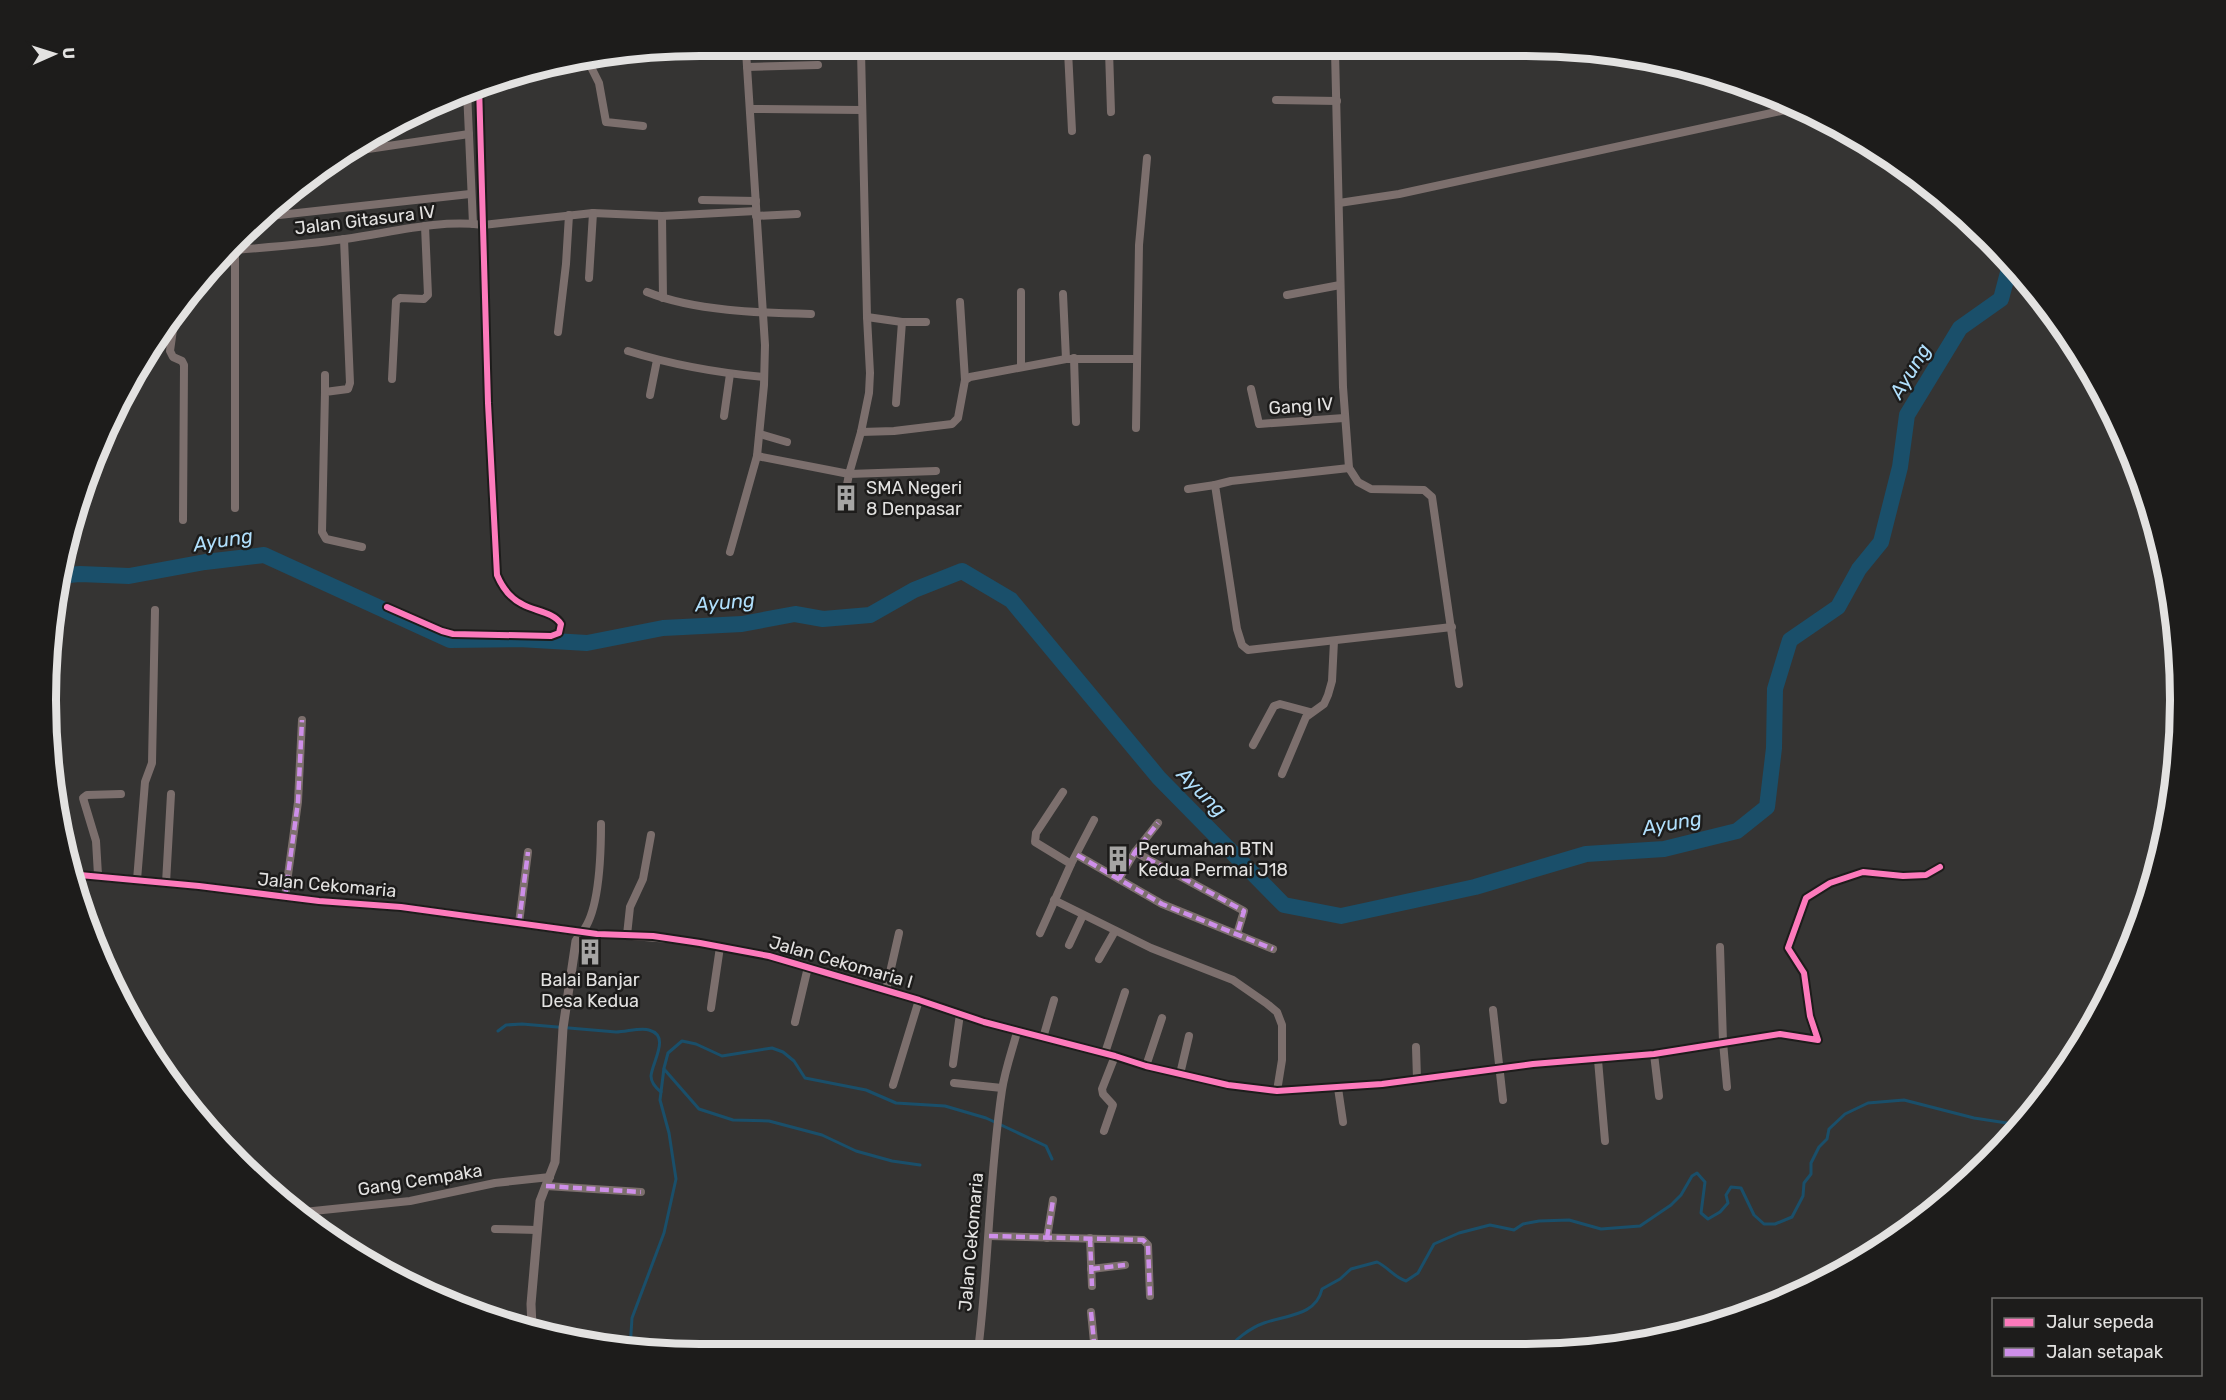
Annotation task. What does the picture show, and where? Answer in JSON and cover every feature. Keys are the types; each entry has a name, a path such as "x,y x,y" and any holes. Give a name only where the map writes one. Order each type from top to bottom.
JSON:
{"street":[{"path":"730,552 757,456 765,377 765,345 746,56"},
{"path":"844,501 869,393 870,373 861,56"},
{"path":"1068,56 1072,130"},
{"path":"1110,56 1111,112"},
{"path":"1335,56 1344,418 1348,468 1358,482 1371,489 1424,490 1432,497 1459,684"},
{"path":"590,65 599,83 606,122 643,126"},
{"path":"747,68 818,65"},
{"path":"387,607 453,634 551,636 559,633 561,624 553,616 523,605 504,587 497,575 488,403 479,95"},
{"path":"467,100 473,224"},
{"path":"1276,100 1336,101"},
{"path":"751,109 862,110"},
{"path":"1339,203 1399,194 1785,110"},
{"path":"366,149 469,134"},
{"path":"1136,428 1139,245 1147,158"},
{"path":"274,216 470,194"},
{"path":"702,200 756,201"},
{"path":"589,278 593,213"},
{"name":"Jalan Gitasura IV","path":"239,250 344,239 425,226 483,225 593,213 662,216 797,214"},
{"path":"558,332 569,215"},
{"path":"662,216 663,298"},
{"path":"392,379 396,301 400,298 424,298 428,295 425,226"},
{"path":"324,392 348,389 350,383 344,239"},
{"path":"235,254 235,508"},
{"path":"1287,295 1340,285"},
{"path":"647,292 663,298 762,313 811,314"},
{"path":"1021,292 1021,366"},
{"path":"1064,294 1076,422"},
{"path":"861,432 894,431 951,424 958,418 965,380 960,302"},
{"path":"867,317 902,322 926,322"},
{"path":"896,403 902,322"},
{"path":"173,330 170,351 173,357 182,361 184,365 183,520"},
{"path":"628,351 657,360 730,374 765,377"},
{"path":"965,380 1021,366 1070,359 1137,359"},
{"path":"650,395 657,360"},
{"path":"724,416 730,374"},
{"path":"324,375 322,532 326,539 362,548"},
{"name":"Gang IV","path":"1251,389 1257,423 1344,418"},
{"path":"760,434 787,442"},
{"path":"757,456 849,474 936,471"},
{"path":"1188,489 1231,481 1348,468"},
{"path":"1215,485 1238,629 1242,645 1248,650 1452,627"},
{"path":"137,880 145,782 152,763 155,610"},
{"path":"1281,774 1306,717 1310,712 1324,705 1328,695 1332,681 1334,641"},
{"path":"1253,745 1274,706 1280,704 1310,712"},
{"path":"285,897 297,811 302,720"},
{"path":"1063,792 1034,839 1035,842 1071,864"},
{"path":"98,875 96,841 83,798 87,795 121,794"},
{"path":"166,883 171,794"},
{"path":"1040,933 1094,820"},
{"path":"1119,879 1135,852 1158,823"},
{"path":"532,1323 531,1304 540,1201 553,1170 557,1146 563,1024 576,941 591,915 600,872 602,824"},
{"path":"627,935 630,907 643,879 651,835"},
{"path":"519,922 528,852"},
{"path":"1135,852 1244,911 1237,934"},
{"path":"1077,855 1162,904 1273,949"},
{"name":"Jalan Cekomaria I","path":"582,932 682,940 769,956 919,1000 1017,1032 1228,1085 1277,1091 1338,1088 1654,1054 1780,1034 1818,1040 1810,1016 1804,973 1788,948 1806,898 1830,883 1863,872 1903,876 1926,875 1940,867"},
{"name":"Jalan Cekomaria","path":"79,874 401,907 582,932"},
{"path":"1054,900 1151,948 1233,980 1277,1012 1282,1025 1277,1091"},
{"path":"1069,945 1083,915"},
{"path":"1099,959 1115,931"},
{"path":"886,990 899,933"},
{"path":"711,1008 720,947"},
{"path":"1720,947 1727,1087"},
{"path":"795,1022 807,968"},
{"path":"1105,1053 1125,992"},
{"path":"893,1085 919,1000"},
{"path":"1043,1038 1054,1000"},
{"path":"1493,1010 1503,1100"},
{"path":"953,1064 960,1014"},
{"path":"1146,1066 1162,1018"},
{"name":"Jalan Cekomaria","path":"979,1344 1002,1088 1017,1032"},
{"path":"1180,1074 1189,1036"},
{"path":"1416,1047 1417,1079"},
{"path":"1654,1054 1659,1096"},
{"path":"1104,1131 1113,1105 1103,1094 1102,1089 1115,1056"},
{"path":"1598,1060 1605,1141"},
{"path":"954,1083 1002,1088"},
{"path":"1338,1088 1343,1122"},
{"name":"Gang Cempaka","path":"309,1211 410,1201 495,1183 548,1182 641,1192"},
{"path":"1047,1238 1053,1200"},
{"path":"495,1229 537,1230"},
{"path":"989,1236 1145,1241 1148,1245 1150,1296"},
{"path":"1090,1238 1092,1286"},
{"path":"1091,1269 1125,1265"},
{"path":"1091,1312 1094,1344"}],"waterway":[{"name":"Ayung","path":"68,575 129,576 205,562 264,555 450,640 519,639 587,643 663,628 742,624 795,614 823,619 870,615 914,590 962,571 1011,600 1159,778 1284,905 1341,916 1475,887 1586,854 1664,849 1737,831 1767,807 1774,748 1775,689 1790,640 1838,607 1859,569 1881,542 1900,467 1907,415 1960,328 2001,299 2008,272"},
{"path":"498,1031 506,1025 522,1024 616,1032 649,1030 659,1038 659,1050 651,1076 653,1083 661,1092"},
{"path":"631,1340 632,1318 664,1233 676,1179 669,1133 660,1100 668,1053 682,1041 696,1044 722,1056 772,1048 783,1052 794,1061 805,1078 866,1090 896,1103 945,1106 986,1118 1046,1146 1052,1159"},
{"path":"664,1069 699,1109 733,1120 769,1121 822,1135 856,1151 892,1161 920,1165"},
{"path":"1233,1344 1253,1328 1307,1310 1314,1305 1322,1289 1340,1279 1351,1269 1377,1262 1406,1281 1418,1273 1434,1244 1459,1233 1490,1225 1514,1230 1523,1224 1539,1221 1569,1220 1601,1229 1640,1226 1671,1205 1681,1195 1692,1176 1697,1173 1705,1182 1701,1213 1708,1219 1720,1212 1728,1203 1726,1195 1731,1187 1741,1188 1754,1215 1764,1224 1775,1224 1792,1217 1803,1196 1804,1183 1811,1174 1811,1163 1819,1147 1827,1139 1829,1129 1845,1114 1868,1103 1904,1100 1974,1118 2012,1124"}],"marked path":[{"path":"285,897 298,802 302,720"},
{"path":"1119,879 1135,852 1158,823"},
{"path":"519,923 528,852"},
{"path":"1135,852 1244,911 1237,934"},
{"path":"1077,855 1162,904 1273,949"},
{"path":"546,1186 641,1192"},
{"path":"1047,1238 1053,1200"},
{"path":"989,1236 1143,1240 1148,1245 1150,1296"},
{"path":"1090,1238 1092,1286"},
{"path":"1091,1269 1125,1265"},
{"path":"1091,1312 1094,1344"}],"cycle path":[{"path":"387,607 453,634 551,636 559,633 561,624 554,617 514,599 504,588 497,575 488,403 479,95"},
{"path":"80,875 199,886 319,901 401,907 597,934 653,936 700,943 769,956 919,1000 984,1022 1146,1066 1228,1085 1277,1091 1382,1084 1533,1064 1654,1054 1780,1034 1818,1040 1810,1016 1804,973 1788,948 1806,898 1830,883 1863,872 1903,876 1926,875 1940,867"}],"place":[{"name":"SMA Negeri 8 Denpasar","path":"846,498"},
{"name":"Perumahan BTN Kedua Permai J18","path":"1118,859"},
{"name":"Balai Banjar Desa Kedua","path":"590,952"}]}
